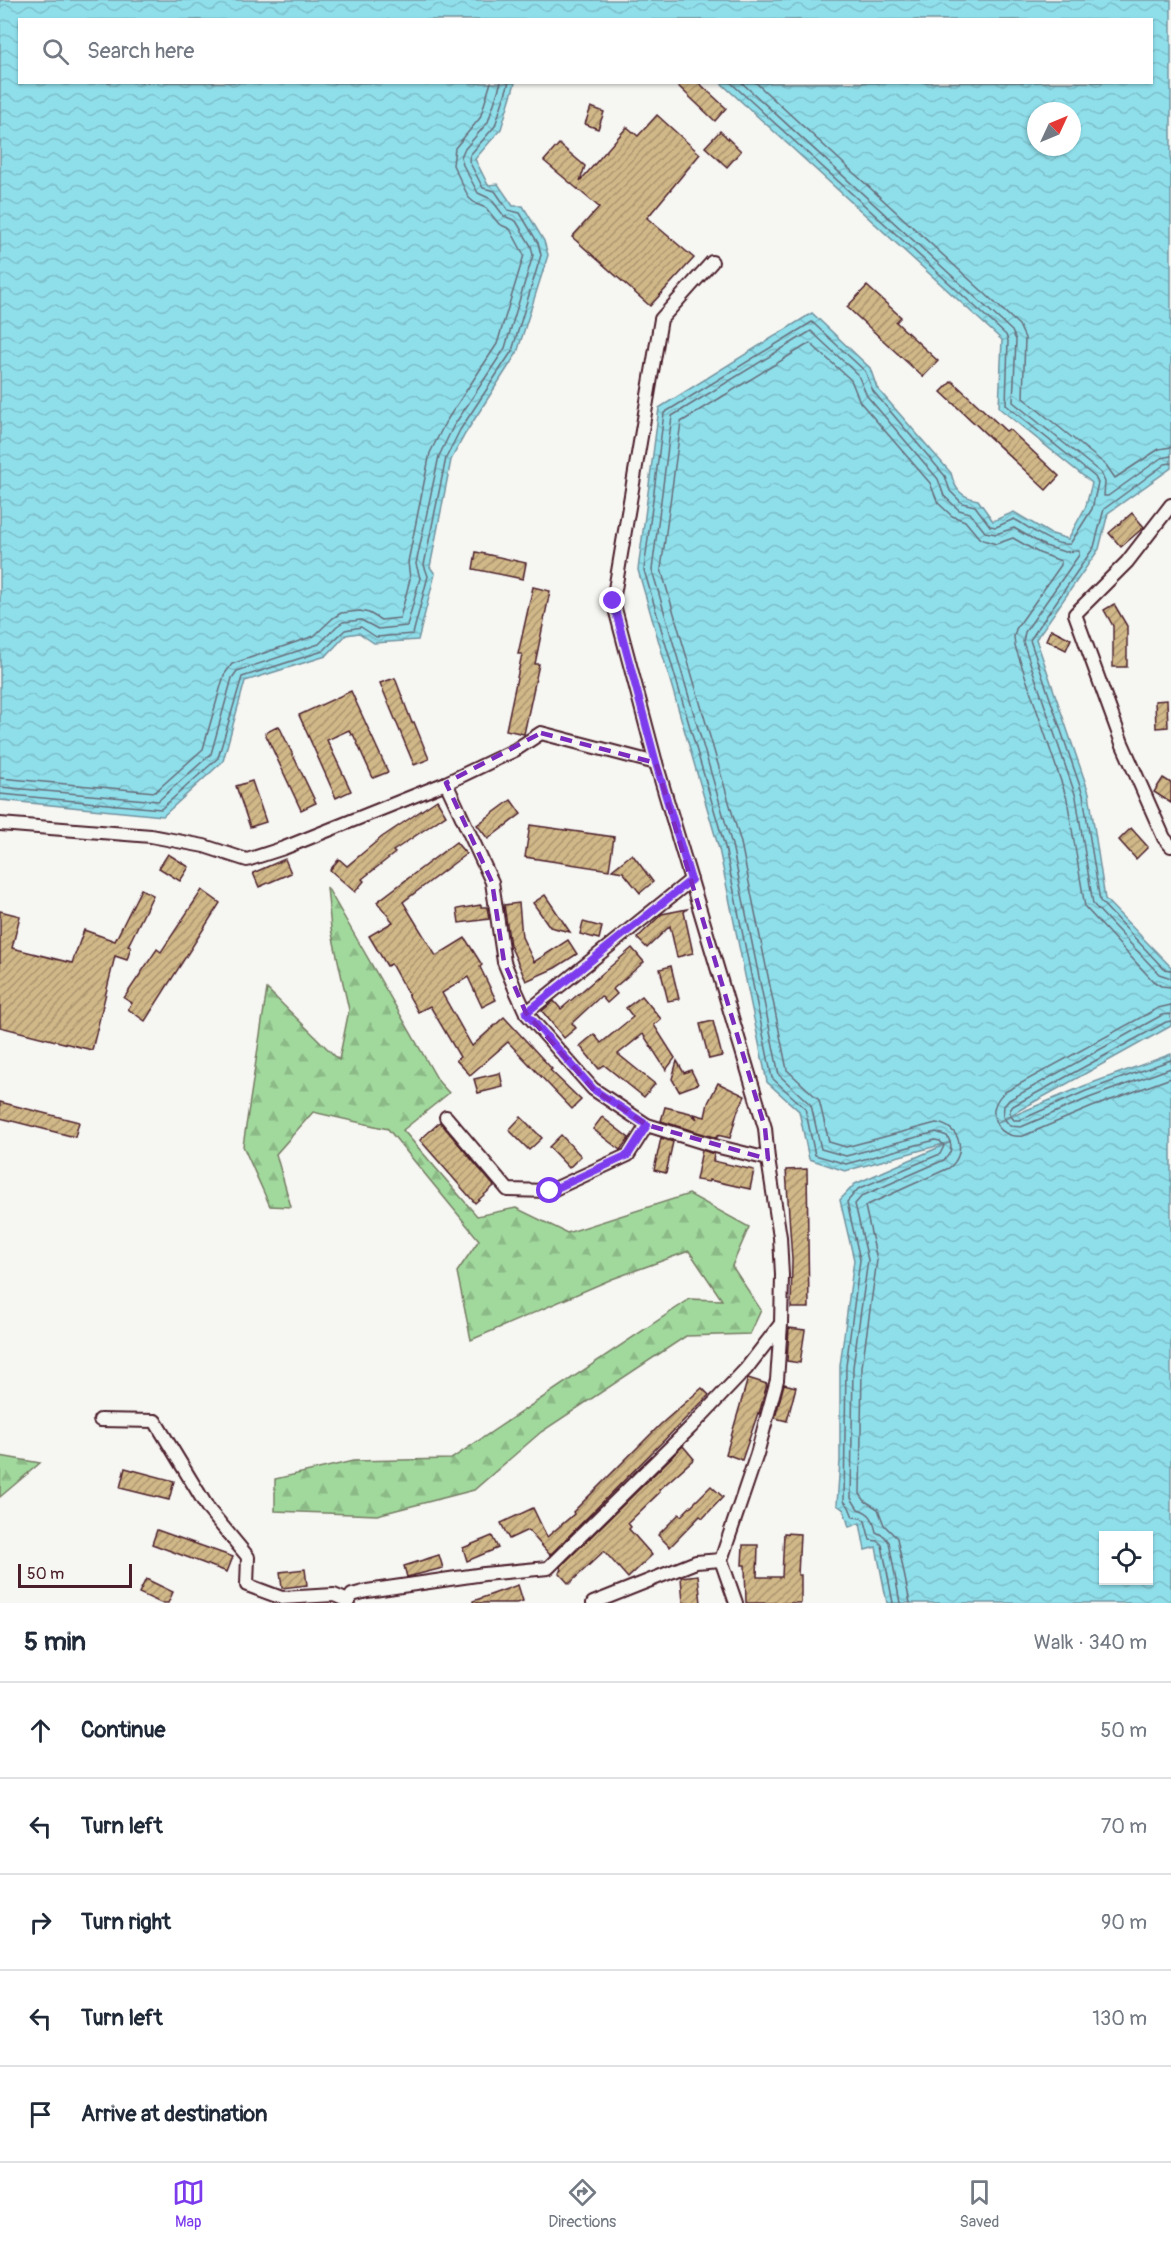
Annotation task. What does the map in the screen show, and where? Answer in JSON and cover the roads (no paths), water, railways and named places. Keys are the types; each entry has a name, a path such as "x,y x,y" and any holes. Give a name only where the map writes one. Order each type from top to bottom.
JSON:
{"street":[{"path":"712,262 661,319 613,601 656,763 765,1128 780,1237 781,1324 777,1380 757,1454 721,1560 736,1603"},
{"path":"1171,505 1127,562 1075,614 1122,743 1164,838 1171,846"},
{"path":"0,824 151,836 204,846 247,860 284,848 446,783 515,750 541,733 656,763"},
{"path":"446,783 492,882 504,962 526,1013 593,1089 647,1125 715,1146 768,1158"},
{"path":"526,1013 691,880"},
{"path":"446,1117 508,1190 550,1191 628,1155 647,1125"},
{"path":"100,1420 155,1421 209,1510 248,1557 247,1585 282,1598 334,1595 348,1602 352,1595 367,1591 484,1574 548,1568 690,1428 746,1369 781,1324"},
{"path":"593,1603 696,1562 721,1560"}],"water":[{"path":"0,0 1171,0 1171,468 1108,513 1099,549 1036,639 1089,793 1105,899 1171,967 1171,1026 998,1122 1084,1086 1171,1054 1171,1603 887,1603 876,1547 865,1550 860,1523 849,1527 844,1510 837,1505 840,1461 840,1366 854,1260 840,1200 855,1184 951,1142 845,1171 809,1159 799,1111 767,1082 719,849 638,570 659,408 812,313 870,368 877,388 951,473 960,492 978,500 993,521 1014,512 1049,533 1068,539 1086,506 1092,483 999,408 1002,340 722,84 1153,84 1153,18 18,18 18,84 515,84 501,129 475,159 488,185 498,184 513,206 523,206 544,241 548,255 517,353 451,460 430,567 435,574 418,640 374,643 359,633 346,635 326,656 245,681 223,761 163,816 0,800"}]}
